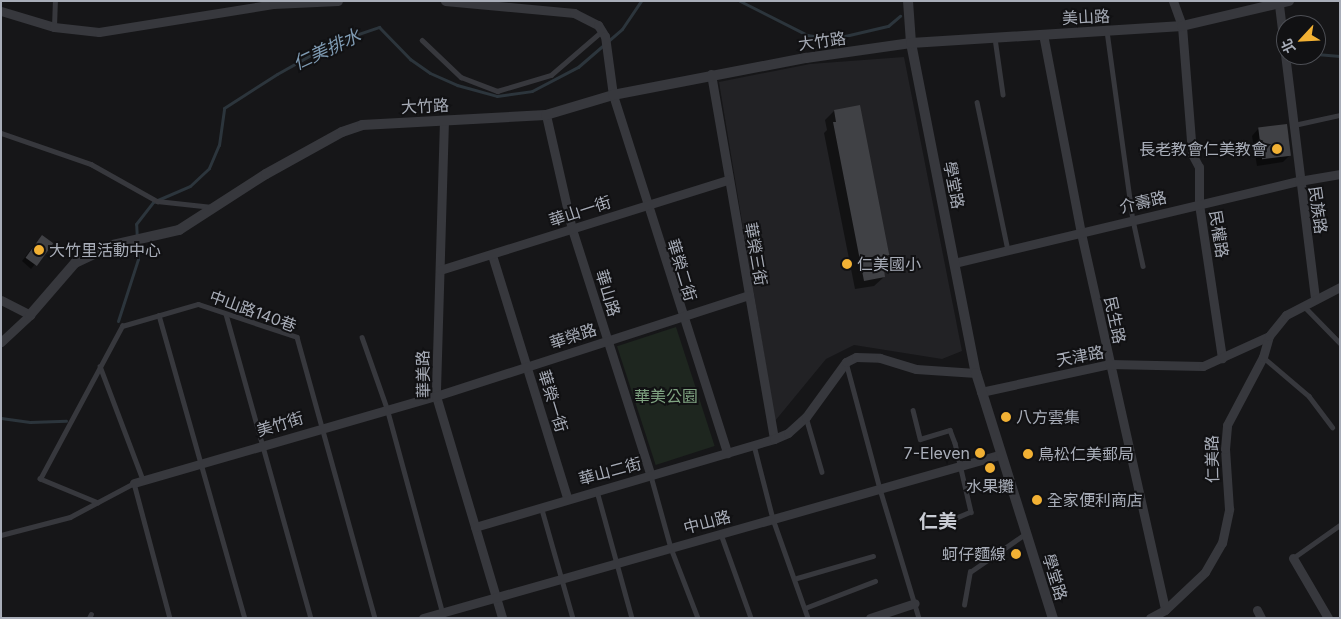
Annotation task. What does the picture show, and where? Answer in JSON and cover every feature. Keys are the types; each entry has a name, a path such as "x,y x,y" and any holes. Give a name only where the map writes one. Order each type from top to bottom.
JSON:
{"street":[{"path":"1,11 54,26 99,32 273,3 338,1"},
{"path":"446,1 574,13 598,25 604,33"},
{"name":"學堂路","path":"908,1 911,43 980,392 1053,618"},
{"name":"民權路","path":"1173,1 1182,26 1192,154 1199,167 1199,204 1222,358"},
{"name":"美山路","path":"911,43 1182,26 1279,5 1289,1"},
{"name":"民族路","path":"1279,5 1292,126 1315,299"},
{"name":"華榮二街","path":"604,33 610,54 613,95 681,316 727,452"},
{"name":"民生路","path":"1043,34 1081,233 1165,610"},
{"name":"大竹路","path":"1,342 30,314 75,263 113,245 179,230 217,208 266,174 342,132 382,123 546,115 613,95 711,74 911,43"},
{"name":"華榮三街","path":"711,74 774,439"},
{"name":"華山路","path":"546,115 572,229 651,476"},
{"name":"華美路","path":"444,120 436,396 502,618"},
{"name":"介壽路","path":"954,263 1199,204 1299,181 1340,174"},
{"name":"華山一街","path":"440,270 728,180"},
{"name":"華榮一街","path":"492,255 567,498"},
{"name":"仁美路","path":"1150,618 1165,610 1205,572 1222,543 1229,509 1224,449 1227,425 1263,356 1269,336 1286,315 1340,287"},
{"name":"華榮路","path":"436,396 748,294"},
{"path":"1,300 30,314"},
{"name":"天津路","path":"980,392 1110,364 1203,366 1269,336"},
{"path":"846,362 856,357 880,358 916,368 976,373"},
{"name":"華山二街","path":"475,527 567,498 651,476 774,439 788,433 806,417 846,362"},
{"name":"美竹街","path":"138,482 324,426 436,396"},
{"name":"中山路","path":"423,618 443,615 561,579 999,455"},
{"path":"1293,558 1328,618"},
{"path":"870,618 915,603"}],"lane":[{"path":"54,2 54,26"},
{"path":"1107,31 1133,220 1144,266"},
{"path":"422,40 461,77 497,91 551,75 604,33"},
{"path":"995,37 1003,94"},
{"path":"977,102 1008,250"},
{"path":"1292,126 1340,115"},
{"path":"1,133 91,164 157,201 217,208"},
{"name":"中山路140巷","path":"98,502 40,479 122,326 198,304 297,337 324,426 375,618"},
{"path":"1303,305 1340,343"},
{"path":"226,314 311,618"},
{"path":"159,315 245,618"},
{"path":"362,338 387,408 443,615"},
{"path":"1263,356 1309,396 1332,427"},
{"path":"846,362 880,489 920,618"},
{"path":"100,366 138,482 170,618"},
{"path":"913,410 920,439 950,430 971,512 952,520"},
{"path":"806,417 822,472"},
{"path":"754,445 773,520 796,578 808,618"},
{"path":"651,476 671,548 698,618"},
{"path":"1,535 70,517 138,482"},
{"path":"597,490 632,618"},
{"path":"541,506 573,618"},
{"path":"1293,558 1340,525"},
{"path":"721,534 751,618"},
{"path":"964,605 970,572 1026,534"},
{"path":"796,578 873,556"},
{"path":"805,608 874,581"}],"shaded area":[{"name":"仁美國小","path":"904,57 962,351 942,359 854,345 826,359 775,421 719,82 810,64"}],"green space":[{"name":"華美公園","path":"676,327 715,446 656,465 617,346"}],"building":[{"path":"860,105 891,264 884,269 885,277 864,281 833,122 836,122 834,110"},
{"name":"長老教會仁美教會","path":"1287,124 1291,156 1262,159 1258,128"},
{"name":"大竹里活動中心","path":"42,235 53,243 37,266 26,258"}],"waterway":[{"name":"仁美排水","path":"118,321 138,259 136,224 153,202 190,186 209,168 219,145 224,108 277,74 332,43 379,27 410,59 430,73 457,85 497,96 532,91 578,67 622,29 641,1"},
{"name":"仁美排水","path":"740,1 807,35 832,39 888,26 900,16"},
{"name":"仁美排水","path":"1326,55 1340,56"},
{"name":"仁美排水","path":"1,418 30,422 66,421"}],"place":[{"name":"長老教會仁美教會","path":"1277,149"},
{"name":"大竹里活動中心","path":"39,250"},
{"name":"仁美國小","path":"847,264"},
{"name":"八方雲集","path":"1006,417"},
{"name":"7-Eleven","path":"980,453"},
{"name":"鳥松仁美郵局","path":"1028,454"},
{"name":"水果攤","path":"990,468"},
{"name":"全家便利商店","path":"1037,500"},
{"name":"蚵仔麵線","path":"1016,554"}],"district":[{"name":"仁美","path":"938,522"}]}
